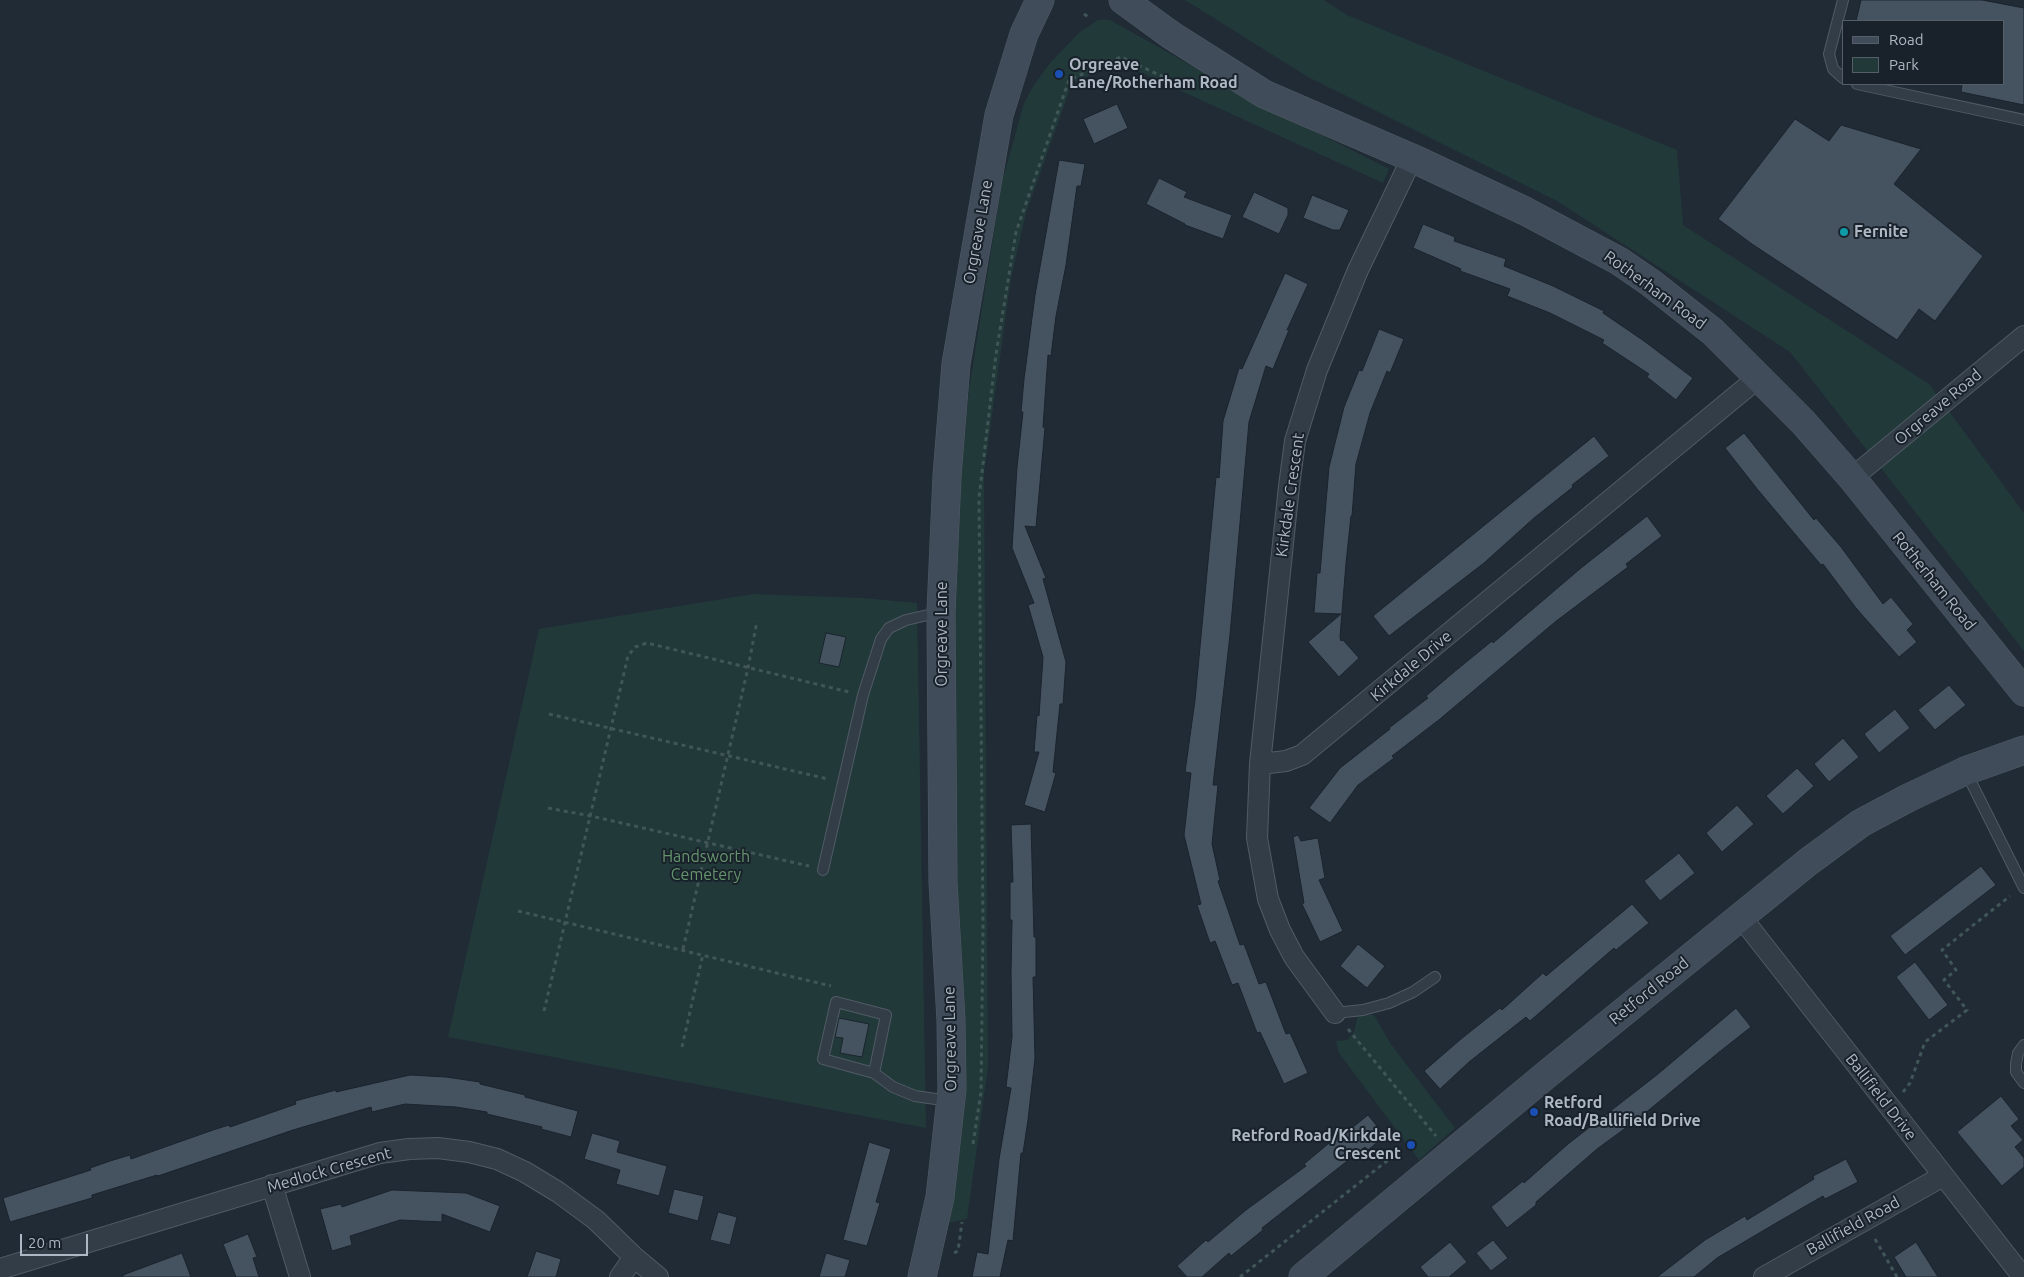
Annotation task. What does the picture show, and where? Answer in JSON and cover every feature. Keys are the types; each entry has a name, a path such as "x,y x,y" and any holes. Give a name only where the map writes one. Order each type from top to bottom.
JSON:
{"main road":[{"name":"Orgreave Lane","path":"924,1271 940,1197 951,1101 951,1020 943,882 941,612 946,476 956,364 999,115 1024,34 1040,0"},
{"name":"Rotherham Road","path":"1123,0 1171,35 1264,94 1412,158 1525,211 1619,261 1651,283 1713,332 1804,422 1852,478 2024,692"},
{"name":"Retford Road","path":"1303,1277 1546,1075 1808,862 1861,823 1965,771 2024,750"}],"street":[{"name":"Kirkdale Crescent","path":"1260,764 1288,486 1295,441 1317,370 1358,270 1412,158"},
{"name":"Orgreave Road","path":"1852,478 2024,336"},
{"name":"Kirkdale Drive","path":"1260,764 1286,761 1302,755 1759,377"},
{"path":"1260,764 1257,838 1268,899 1280,930 1294,957 1335,1013"},
{"name":"Ballifield Drive","path":"1741,917 2023,1277"},
{"name":"Medlock Crescent","path":"3,1271 272,1185 380,1153 438,1148 468,1152 497,1159 525,1172 558,1192 596,1220 634,1257 658,1277"},
{"name":"Ballifield Road","path":"1764,1277 1943,1176"},
{"path":"272,1185 300,1277"},
{"path":"620,1277 634,1257"}],"lane":[{"path":"1842,77 1833,69 1829,54 1843,0"},
{"path":"1862,85 2024,120"},
{"path":"823,870 863,695 881,639 889,628 906,620 941,612"},
{"path":"1965,771 2023,886"},
{"path":"1335,1013 1363,1010 1389,1003 1413,992 1435,977"},
{"path":"874,1073 886,1015 836,1002 823,1058 874,1073 893,1087 915,1096 951,1101"},
{"path":"2024,1045 2018,1052 2016,1072 2024,1083"}],"path":[{"path":"1084,14 1090,18"},
{"path":"972,1153 981,1092 983,927 980,498 996,354 1016,232 1069,80 1121,57 1170,80"},
{"path":"683,949 748,668 757,621"},
{"path":"544,1011 628,656 635,647 647,643 863,695"},
{"path":"549,714 844,782"},
{"path":"548,808 591,816 823,870"},
{"path":"1888,1105 1901,1095 1910,1083 1925,1042 1967,1010 1944,980 1956,970 1942,950 2023,886"},
{"path":"518,911 683,949 832,987 837,993 836,1002"},
{"path":"682,1047 703,954"},
{"path":"1335,1013 1451,1155"},
{"path":"1240,1277 1397,1153"},
{"path":"924,1271 958,1251 963,1212"},
{"path":"1864,1220 1898,1277"}],"green space":[{"path":"1185,0 1324,0 1347,15 1677,150 1683,225 1929,384 2024,513 2024,651 1790,352 1557,201 1308,77"},
{"path":"1098,20 1110,20 1251,99 1389,169 1383,183 1120,63 1072,83 1026,213 1011,278 984,473 988,1067 967,1219 947,1223 960,1144 963,1072 955,869 952,682 956,529 969,390 1002,182 1024,103 1050,63 1080,32"},
{"name":"Handsworth Cemetery","path":"753,594 862,598 917,603 926,1128 448,1037 539,629"},
{"path":"1358,1014 1374,1015 1390,1043 1455,1128 1419,1160 1339,1053 1336,1041 1347,1040 1354,1032"}],"building":[{"path":"1861,0 1982,0 2024,8 2024,105 1961,92 1962,85 2004,85 2004,20 1856,20"},
{"path":"1117,104 1128,128 1094,144 1083,119"},
{"name":"Fernite","path":"1795,119 1829,141 1841,125 1921,149 1894,184 1983,256 1935,321 1919,309 1897,340 1752,244 1718,219"},
{"path":"1059,160 1085,164 1081,186 1077,186 1051,356 1048,355 1043,427 1045,428 1036,527 1025,526 1046,578 1043,579 1066,662 1063,704 1060,704 1053,772 1056,773 1045,812 1024,805 1039,752 1034,752 1037,715 1039,716 1043,657 1028,605 1034,603 1012,548 1024,379 1035,295"},
{"path":"1159,178 1187,192 1184,197 1232,215 1223,239 1185,225 1146,204"},
{"path":"1254,192 1288,208 1288,215 1279,234 1242,217"},
{"path":"1312,195 1349,210 1340,230 1333,230 1303,218"},
{"path":"1423,224 1455,237 1454,241 1506,259 1504,266 1553,286 1604,311 1603,313 1693,378 1676,400 1647,377 1649,374 1602,343 1604,340 1550,313 1507,296 1510,289 1460,271 1461,269 1413,248"},
{"path":"1285,273 1308,284 1287,330 1289,330 1273,369 1266,366 1249,422 1230,635 1213,785 1218,785 1212,844 1220,880 1218,881 1240,945 1244,944 1259,984 1266,982 1286,1034 1290,1033 1308,1073 1284,1084 1260,1032 1257,1033 1238,983 1232,985 1215,941 1210,943 1197,905 1201,904 1184,835 1191,773 1185,772 1195,700 1216,477 1219,478 1223,421 1239,368 1242,369"},
{"path":"1379,329 1404,339 1390,373 1387,371 1370,413 1356,464 1340,637 1341,641 1343,640 1359,658 1339,677 1308,642 1341,614 1314,613 1317,573 1320,573 1329,467 1344,407 1359,370 1362,371"},
{"path":"1744,433 1814,520 1816,518 1841,547 1883,604 1891,597 1913,624 1907,630 1917,642 1899,657 1856,608 1823,564 1821,565 1725,448"},
{"path":"1594,436 1609,456 1572,485 1573,487 1534,518 1484,563 1389,636 1373,616"},
{"path":"1647,516 1662,536 1626,564 1628,567 1555,622 1440,719 1392,756 1394,758 1358,785 1330,823 1309,808 1340,768 1428,698 1426,696 1454,672 1492,641 1493,643 1581,568"},
{"path":"826,633 846,637 839,667 819,663"},
{"path":"1949,685 1966,705 1935,730 1918,710"},
{"path":"1895,709 1910,728 1879,753 1864,734"},
{"path":"1843,738 1859,757 1829,782 1814,764"},
{"path":"1797,768 1814,786 1783,814 1766,796"},
{"path":"1737,805 1754,824 1722,852 1706,833"},
{"path":"1031,824 1034,937 1036,937 1036,977 1033,977 1035,1058 1028,1120 1023,1153 1021,1153 1013,1241 1008,1240 1000,1277 972,1277 977,1252 988,1254 999,1159 1011,1088 1006,1087 1012,1037 1012,920 1010,920 1010,882 1013,882 1011,825"},
{"path":"1298,835 1301,841 1318,838 1325,878 1319,880 1343,931 1320,942 1302,904 1304,903 1293,837"},
{"path":"1679,853 1695,873 1660,901 1644,881"},
{"path":"1981,866 1996,885 1905,955 1890,936"},
{"path":"1632,904 1649,923 1616,950 1614,948 1530,1021 1526,1017 1469,1062 1440,1089 1424,1071 1500,1008 1502,1010 1543,973 1546,976"},
{"path":"1358,944 1385,966 1367,988 1340,966"},
{"path":"1915,962 1948,1005 1929,1020 1896,977"},
{"path":"1736,1008 1751,1027 1638,1119 1597,1149 1536,1202 1536,1205 1507,1228 1491,1207 1523,1181 1524,1183 1568,1144 1658,1074"},
{"path":"839,1018 869,1024 862,1057 840,1053 843,1038 835,1037"},
{"path":"410,1075 446,1077 480,1082 480,1084 578,1111 571,1137 541,1129 542,1127 487,1114 487,1112 456,1107 405,1104 372,1112 371,1107 293,1130 158,1176 92,1195 92,1198 10,1222 3,1198 91,1170 90,1168 110,1161 130,1155 131,1159 213,1130 229,1125 230,1127 296,1104 295,1101 336,1090 336,1092"},
{"path":"2001,1096 2019,1119 2011,1126 2023,1140 2015,1147 2024,1158 2024,1167 2002,1186 1957,1132"},
{"path":"1368,1115 1385,1136 1368,1150 1365,1147 1262,1228 1263,1230 1231,1256 1229,1253 1202,1277 1187,1277 1177,1266 1206,1240 1208,1242 1246,1210 1306,1166 1304,1164 1340,1134 1342,1136"},
{"path":"592,1133 620,1141 617,1152 667,1166 659,1196 616,1184 620,1170 584,1159"},
{"path":"869,1142 891,1149 876,1202 880,1203 867,1246 843,1240"},
{"path":"1846,1159 1858,1182 1825,1199 1823,1196 1771,1226 1717,1258 1694,1277 1657,1277 1705,1240 1745,1216 1747,1220 1814,1179 1813,1176"},
{"path":"674,1189 704,1196 698,1221 668,1213"},
{"path":"392,1190 466,1193 500,1206 490,1232 442,1214 442,1222 400,1220 350,1236 352,1245 332,1251 320,1209 341,1204 342,1207"},
{"path":"718,1212 737,1217 730,1245 710,1240"},
{"path":"248,1234 257,1257 253,1258 259,1277 236,1277 223,1244"},
{"path":"1493,1240 1508,1258 1491,1271 1476,1253"},
{"path":"1450,1242 1467,1262 1449,1277 1428,1277 1420,1267"},
{"path":"1916,1242 1938,1277 1906,1277 1894,1257"},
{"path":"536,1251 561,1259 556,1277 527,1277"},
{"path":"182,1253 191,1277 123,1277 123,1275"},
{"path":"826,1253 850,1260 845,1277 819,1277"}],"place":[{"name":"Orgreave Lane/Rotherham Road","path":"1059,74"},
{"name":"Fernite","path":"1844,232"},
{"name":"Retford Road/Ballifield Drive","path":"1534,1112"},
{"name":"Retford Road/Kirkdale Crescent","path":"1411,1145"}]}
